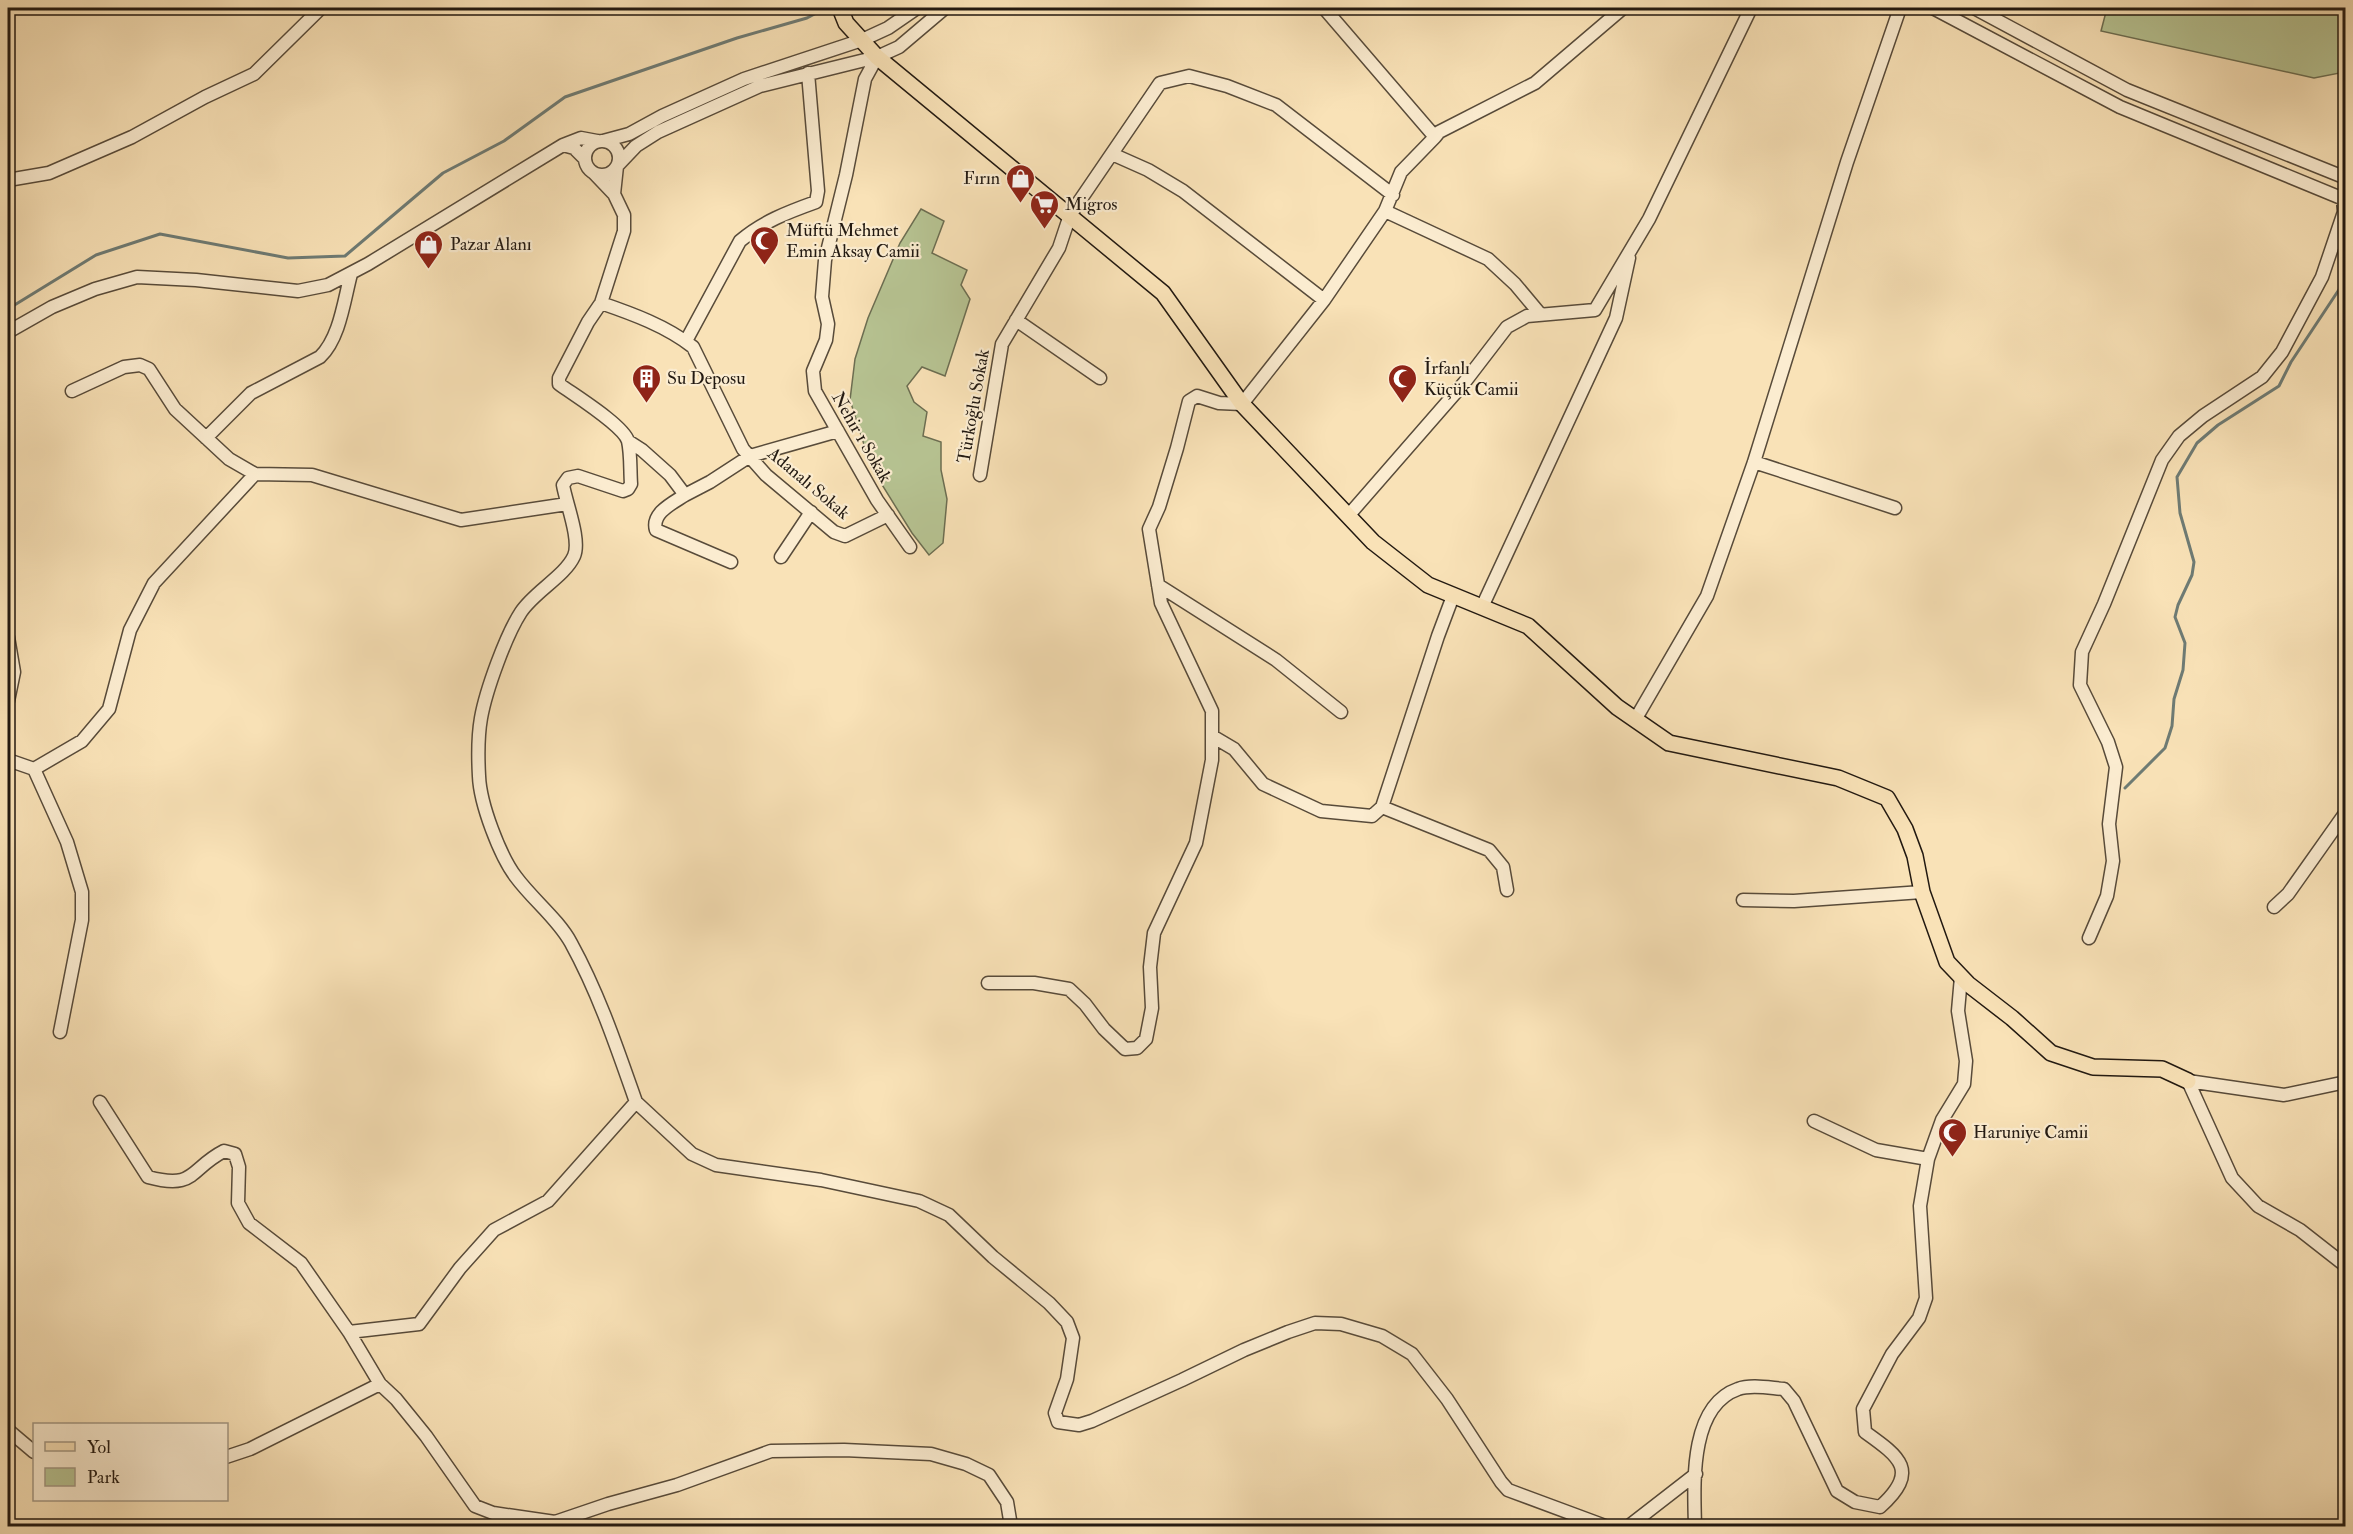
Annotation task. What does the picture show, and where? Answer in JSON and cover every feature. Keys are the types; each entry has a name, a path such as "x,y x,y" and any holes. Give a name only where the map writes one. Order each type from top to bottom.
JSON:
{"main road":[{"path":"840,8 846,23 877,57 1163,293 1242,404 1373,542 1428,585 1528,626 1617,707 1668,743 1838,778 1887,798 1905,829 1915,856 1922,892 1947,962 1961,977 2051,1053 2093,1067 2162,1070 2188,1081"}],"street":[{"path":"8,180 49,173 132,137 205,97 254,74 321,8"},
{"path":"684,495 670,475 642,450 628,441 622,432 559,384 559,378 588,322 601,303 624,231 624,215 614,194 586,165 588,148 600,141 629,134 662,116 744,79 862,40 888,28 916,8"},
{"path":"594,173 604,174 617,166 636,146 658,132 760,86 877,57 899,47 945,8"},
{"path":"1324,8 1435,137"},
{"path":"988,983 1034,983 1069,989 1125,1049 1137,1048 1146,1039 1152,1008 1150,967 1154,933 1196,843 1212,760 1212,711 1161,603 1149,529 1159,507 1189,401 1197,396 1219,403 1242,404 1324,300 1385,211 1401,172 1439,132 1535,82 1623,8"},
{"path":"1348,516 1464,383 1507,327 1527,316 1595,310 1649,219 1751,8"},
{"path":"1635,720 1707,596 1754,462 1847,162 1900,8"},
{"path":"1933,8 2120,107 2344,199 2344,212 2322,277 2282,352 2262,377 2203,416 2179,436 2162,460 2104,604 2082,652 2080,685 2108,742 2116,767 2109,824 2113,861 2107,896 2089,939"},
{"path":"1974,8 2127,90 2346,178"},
{"name":"Nehir 1 Sokak","path":"877,57 865,79 846,176 825,260 822,297 828,324 826,340 813,371 815,391 888,515 910,547"},
{"path":"686,341 740,241 752,231 785,213 816,202 818,191 808,73"},
{"name":"Türkoğlu Sokak","path":"980,475 1002,344 1059,248 1070,215 1160,83 1189,76 1227,86 1276,105 1393,195"},
{"path":"8,332 52,307 95,289 137,277 196,280 298,291 328,285 351,274 563,144 581,138 608,142 617,149 619,154 614,194"},
{"path":"563,144 574,148 585,159"},
{"path":"1112,154 1148,170 1183,191 1324,300"},
{"path":"1385,211 1488,259 1515,284 1541,315"},
{"path":"1482,607 1616,318 1632,248"},
{"path":"206,438 251,393 326,352 338,324 351,274"},
{"name":"Adanalı Sokak","path":"601,303 632,313 686,341 693,347 743,449 766,475 834,532 845,536 888,515"},
{"path":"1016,320 1100,378"},
{"path":"72,391 124,367 140,365 149,369 175,409 229,459 255,474 312,475 461,520 567,504"},
{"path":"731,562 656,530 654,525 656,518 664,509 684,495 710,482 750,456 838,431"},
{"path":"628,441 631,484 628,489 623,491 578,476 568,478 563,485 575,536 574,555 557,577 539,590 521,612 511,631 482,718 479,777 487,819 514,876 570,940 599,999 636,1102 692,1154 716,1165 821,1180 919,1202 949,1215 993,1257 1049,1303 1067,1322 1073,1338 1067,1379 1055,1413 1059,1422 1078,1425 1092,1421 1244,1350 1288,1332 1315,1323 1341,1324 1382,1336 1412,1354 1447,1399 1508,1490 1605,1527"},
{"path":"1754,462 1895,508"},
{"path":"34,769 82,741 109,709 130,630 154,583 255,474"},
{"path":"781,557 811,512"},
{"path":"1158,585 1276,660 1341,712"},
{"path":"1212,736 1234,749 1263,784 1321,811 1372,816 1382,807 1438,636 1454,596"},
{"path":"8,638 14,672 8,701"},
{"path":"8,760 34,769 67,842 82,892 82,920 60,1032"},
{"path":"1382,807 1489,850 1503,867 1507,890"},
{"path":"2274,907 2288,894 2346,812"},
{"path":"1743,900 1794,901 1922,892"},
{"path":"1695,1527 1698,1442 1708,1414 1722,1396 1740,1388 1784,1389 1794,1401 1837,1491 1855,1502 1880,1507 1892,1496 1901,1477 1901,1463 1890,1450 1865,1432 1863,1409 1892,1354 1919,1318 1926,1298 1920,1206 1928,1159 1942,1120 1964,1084 1966,1061 1958,1011 1961,977"},
{"path":"2188,1081 2284,1095 2346,1082"},
{"path":"2188,1081 2232,1178 2258,1206 2300,1230 2346,1266"},
{"path":"100,1102 148,1177 169,1182 185,1179 198,1172 217,1154 224,1151 235,1154 239,1167 238,1203 249,1223 301,1263 349,1332 380,1384 396,1399 426,1436 475,1506 493,1513 555,1522 608,1504 677,1485 771,1451 844,1450 931,1454 966,1464 989,1475 1007,1502 1011,1527"},
{"path":"349,1332 419,1324 460,1268 494,1230 548,1201 636,1102"},
{"path":"1814,1121 1876,1150 1928,1159"},
{"path":"228,1456 250,1449 380,1384"},
{"path":"8,1430 33,1451"},
{"path":"1629,1527 1696,1474"}],"green space":[{"path":"2107,8 2345,8 2345,72 2314,78 2101,31"},
{"path":"921,209 944,221 932,253 967,270 961,285 970,299 945,376 922,367 907,386 914,402 927,412 923,436 941,442 941,470 947,499 943,543 929,555 912,533 871,467 850,400 855,359 868,318 900,243"}],"waterway":[{"path":"8,309 96,255 160,234 288,258 345,256 443,173 504,141 565,97 737,38 807,18 826,8"},
{"path":"2125,788 2165,748 2172,726 2174,699 2183,670 2185,643 2175,617 2192,575 2194,562 2180,513 2177,477 2197,443 2218,425 2279,386 2291,362 2346,279"}],"place":[{"name":"Fırın","path":"1021,204"},
{"name":"Migros","path":"1044,230"},
{"name":"Müftü Mehmet Emin Aksay Camii","path":"765,266"},
{"name":"Pazar Alanı","path":"429,270"},
{"name":"Su Deposu","path":"646,404"},
{"name":"İrfanlı Küçük Camii","path":"1403,404"},
{"name":"Haruniye Camii","path":"1952,1158"}]}
